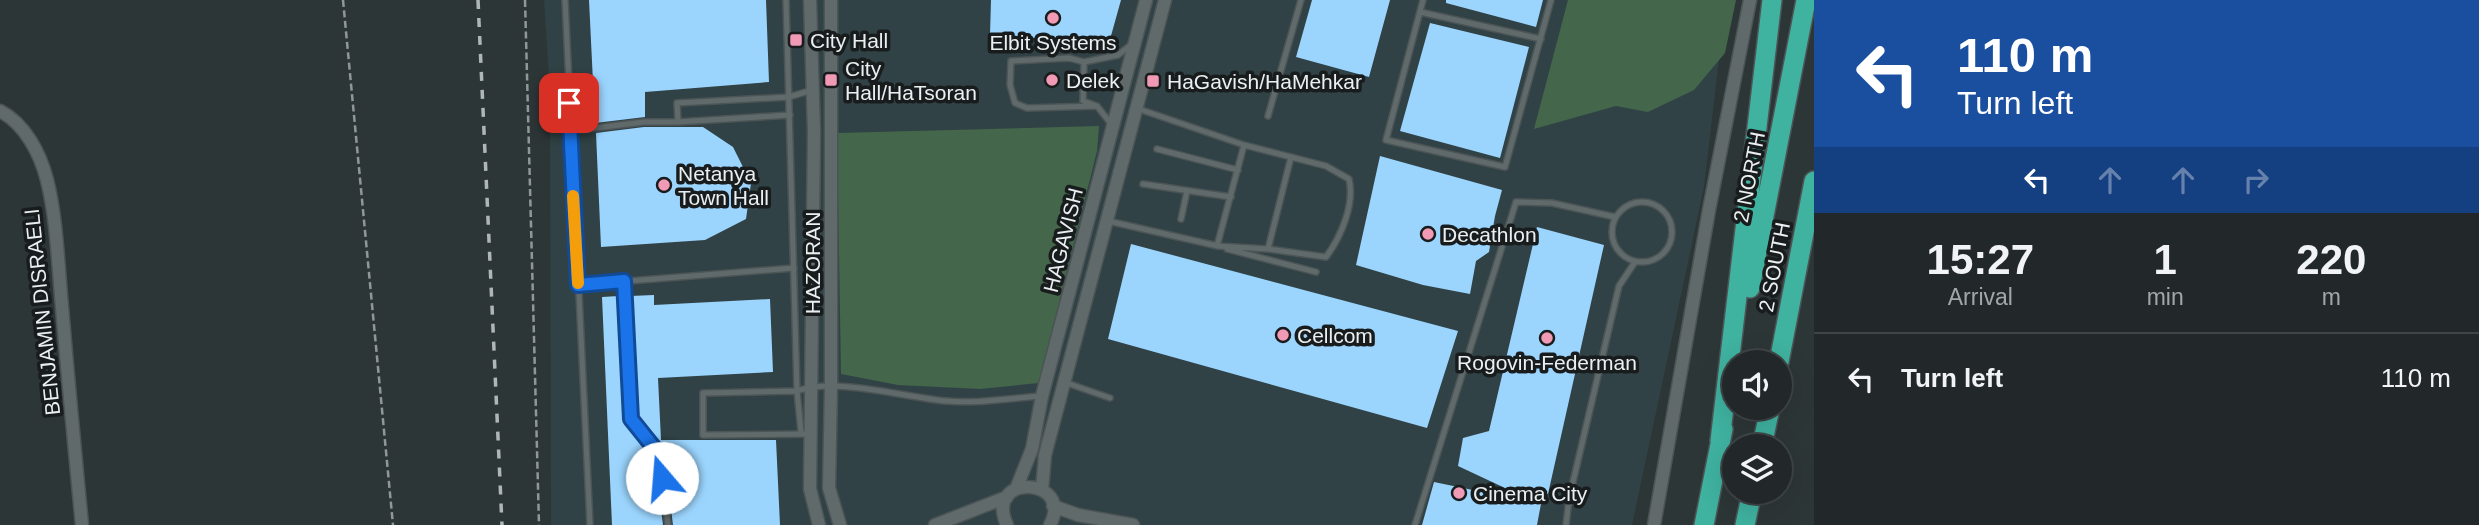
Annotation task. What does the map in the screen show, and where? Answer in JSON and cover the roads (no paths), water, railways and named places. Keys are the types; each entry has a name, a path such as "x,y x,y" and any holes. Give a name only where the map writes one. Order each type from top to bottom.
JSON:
{"highway":[{"path":"1720,441 1772,0"},
{"name":"2 NORTH","path":"1738,350 1806,0"},
{"name":"2 SOUTH","path":"1782,350 1814,181"},
{"path":"1782,350 1814,232"},
{"path":"1704,525 1724,420"},
{"path":"1745,525 1749,504"}],"street":[{"name":"HAZORAN","path":"810,0 814,132 804,389 810,489 819,525"},
{"name":"HAZORAN","path":"831,0 829,488 840,525"},
{"name":"HAGAVISH","path":"1012,493 1032,449 1042,396 1146,0"},
{"name":"HAGAVISH","path":"1042,490 1045,455 1063,382 1165,0"},
{"path":"1654,525 1709,211 1750,0"},
{"name":"BENJAMIN DISRAELI","path":"0,111 10,116 26,134 39,157 47,181 56,246 82,525"},
{"path":"935,525 1029,486 1042,490 1054,506 1077,515 1133,525"},
{"path":"1007,525 1003,511 1012,493"},
{"path":"1050,525 1054,506"}],"lane":[{"path":"565,0 590,525"},
{"path":"786,0 794,268 804,389"},
{"path":"1268,116 1301,0"},
{"path":"1423,0 1386,140 1505,167 1551,0"},
{"path":"1420,12 1541,39"},
{"path":"1097,106 1027,108 1014,103 1010,85 1011,61 1069,58 1083,62 1118,55 1134,44"},
{"path":"1083,62 1083,101 1097,106 1112,125"},
{"path":"678,122 677,103 789,97 812,90"},
{"path":"1136,108 1244,145 1326,166 1349,179 1352,192 1337,243 1326,257 1268,249 1217,246"},
{"path":"570,131 644,122 790,115"},
{"path":"1217,246 1244,145"},
{"path":"1157,149 1238,170"},
{"path":"1268,249 1291,157"},
{"path":"1143,184 1231,197"},
{"path":"1181,219 1187,191"},
{"path":"1415,525 1516,202 1552,203 1615,218"},
{"path":"1640,202 1650,203 1667,215 1671,224 1670,244 1656,259 1635,262 1626,259 1614,245 1612,226 1615,218 1621,209 1640,202"},
{"path":"1106,221 1316,272"},
{"path":"1566,525 1569,499 1619,286 1635,262"},
{"path":"578,285 794,268"},
{"path":"624,281 631,419 659,454 668,525"},
{"path":"1063,382 1110,398"},
{"path":"806,433 703,435 703,393 831,387 947,401 1042,396"}],"railway":[{"path":"478,0 502,525"}],"place":[{"name":"Elbit Systems","path":"1053,18"},
{"name":"City Hall","path":"796,40"},
{"name":"City Hall/HaTsoran","path":"831,80"},
{"name":"Delek","path":"1052,80"},
{"name":"HaGavish/HaMehkar","path":"1153,81"},
{"name":"Netanya Town Hall","path":"664,185"},
{"name":"Decathlon","path":"1428,234"},
{"name":"Cellcom","path":"1283,335"},
{"name":"Rogovin-Federman","path":"1547,338"},
{"name":"Cinema City","path":"1459,493"}]}
